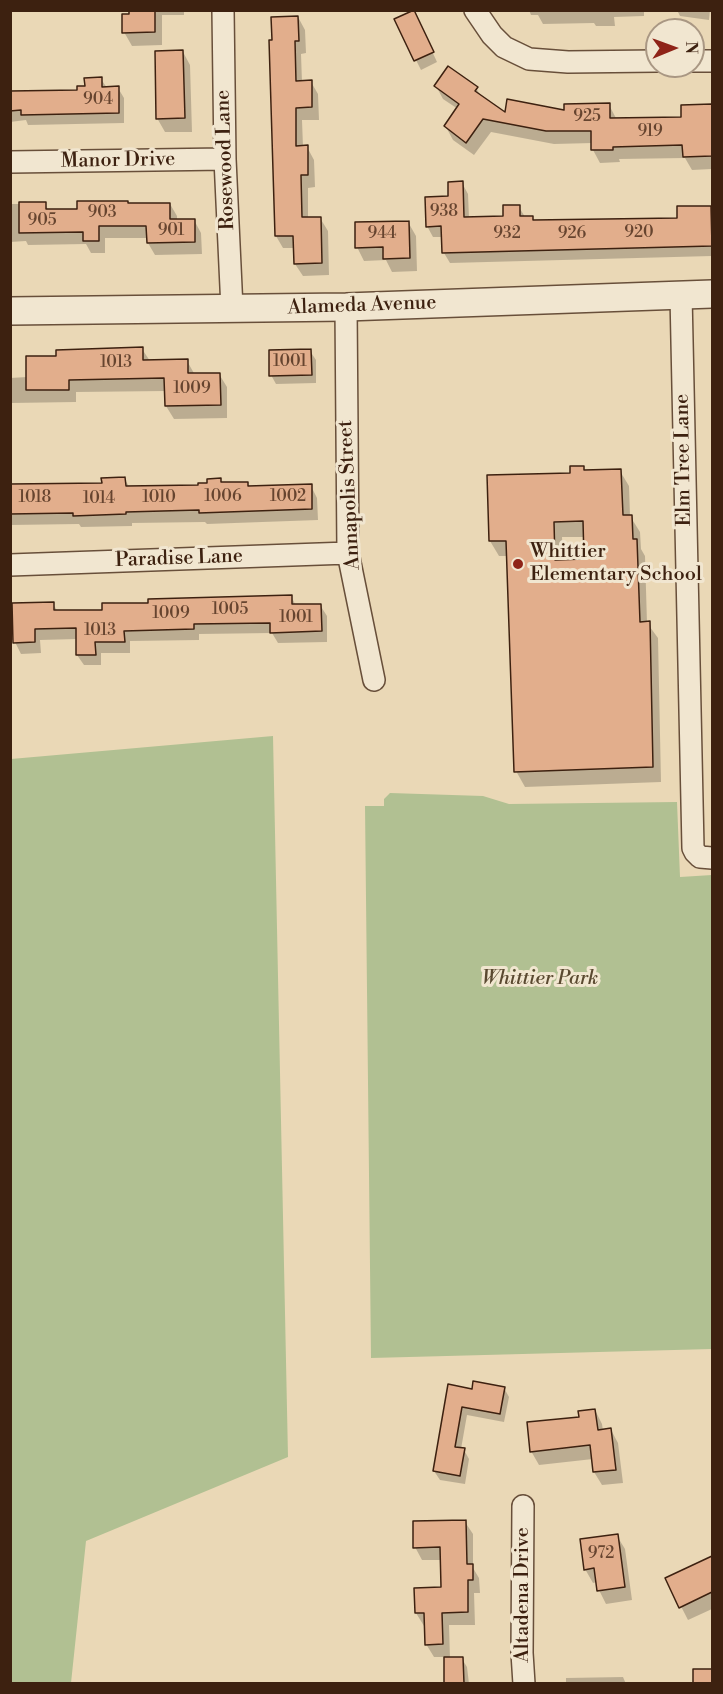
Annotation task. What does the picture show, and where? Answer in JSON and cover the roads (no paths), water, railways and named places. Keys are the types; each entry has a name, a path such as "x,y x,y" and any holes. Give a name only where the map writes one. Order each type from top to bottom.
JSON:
{"street":[{"name":"Rosewood Lane","path":"223,10 225,159 232,309"},
{"path":"475,10 492,35 504,47 529,59 568,62 645,62"},
{"name":"Manor Drive","path":"10,162 225,159"},
{"name":"Alameda Avenue","path":"10,311 346,307 712,294"},
{"name":"Elm Tree Lane","path":"681,295 693,840 696,854 712,858"},
{"name":"Annapolis Street","path":"346,307 348,553 374,681"},
{"name":"Paradise Lane","path":"10,565 348,553"},
{"name":"Altadena Drive","path":"522,1506 524,1683"}],"place":[{"name":"Whittier Elementary School","path":"518,564"}],"park label":[{"name":"Whittier Park","path":"540,979"}]}
